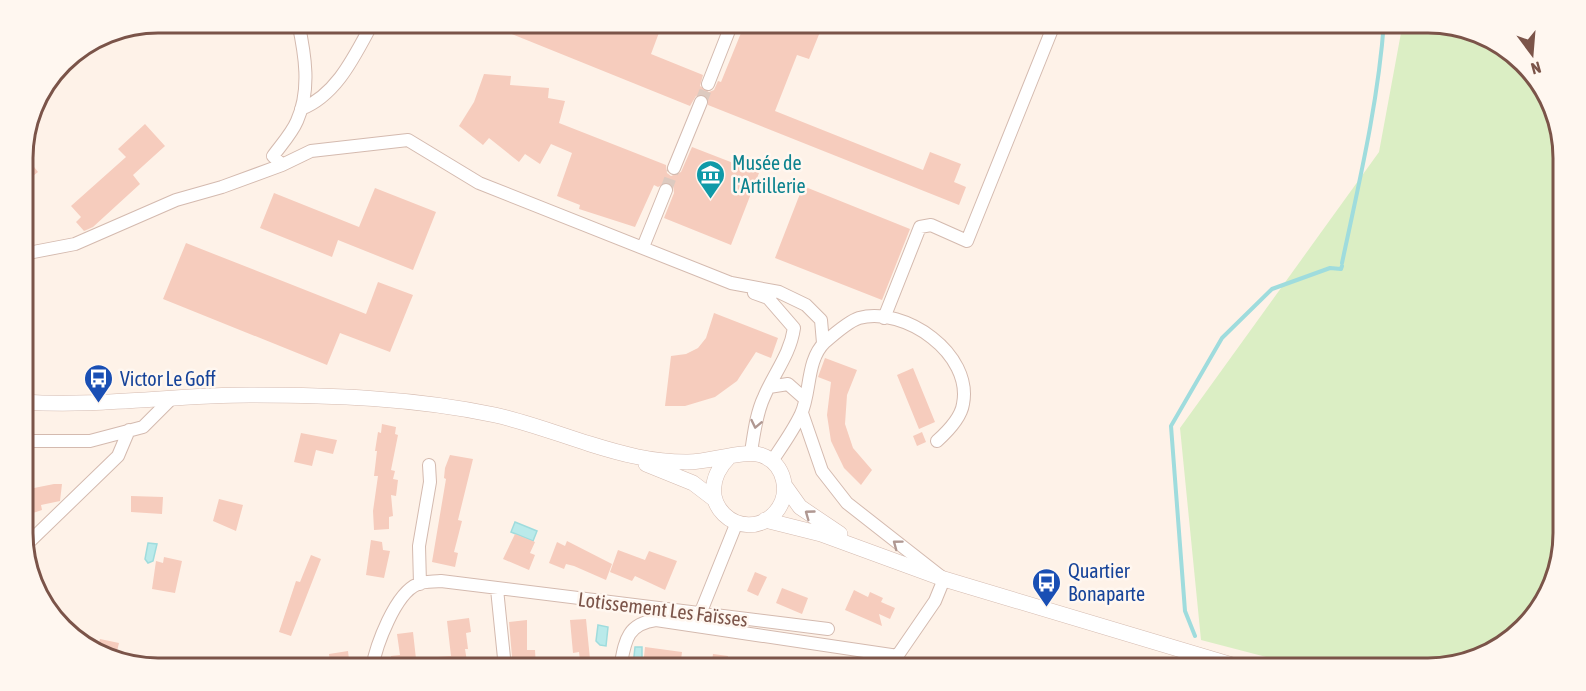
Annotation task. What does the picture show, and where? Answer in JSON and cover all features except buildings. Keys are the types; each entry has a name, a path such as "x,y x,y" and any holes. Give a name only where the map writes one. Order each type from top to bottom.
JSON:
{"street":[{"path":"282,165 273,156 297,122 305,96 305,53 300,33"},
{"path":"301,109 316,103 337,81 366,33"},
{"path":"708,84 728,33"},
{"path":"884,318 920,227 931,225 968,241 1051,33"},
{"path":"675,168 701,102"},
{"path":"33,252 75,244 176,200 222,187 282,165 312,151 408,140 479,183 768,298 787,317 794,328 784,360 769,387 756,423 751,452"},
{"path":"643,247 666,190"},
{"path":"731,283 779,292 806,305 821,320 823,343 810,371 802,413 772,462"},
{"path":"823,343 859,318 900,319 941,343 962,378 963,405 949,430 938,441"},
{"path":"769,387 778,383 788,384 797,389 805,399"},
{"path":"33,402 170,400 248,395 399,401 495,415 639,459 656,469 693,483 714,499 719,509 737,522 746,524 765,520 821,534 944,579 1209,658"},
{"path":"33,441 90,441 143,427 170,400"},
{"path":"802,413 822,471 847,503 944,579"},
{"path":"33,538 118,456 129,430"},
{"path":"639,459 688,462 751,452 779,468 784,486 800,507 829,528 877,554"},
{"path":"714,499 715,476 729,457"},
{"path":"375,658 382,633 396,606 420,584 419,546 430,482 429,465"},
{"path":"765,520 780,506 784,486"},
{"path":"700,614 737,522"},
{"path":"623,658 630,631 640,622 656,621 898,656 935,601 944,579"},
{"name":"Lotissement Les Faïsses","path":"420,584 441,581 828,629"},
{"path":"497,589 504,658"}],"green space":[{"path":"1401,33 1452,35 1476,43 1502,58 1502,84 1528,84 1536,96 1549,126 1553,158 1552,549 1543,581 1536,596 1522,615 1497,637 1483,645 1452,656 1436,658 1270,658 1201,640 1180,428 1379,152"}],"water":[{"path":"515,522 537,531 533,541 511,532"},
{"path":"148,543 157,544 153,561 148,563 145,559"},
{"path":"598,625 608,627 606,646 596,641"},
{"path":"635,647 642,647 642,658 634,658"}],"waterway":[{"path":"1342,263 1373,113 1383,33"},
{"path":"1195,636 1185,611 1171,426 1222,338 1272,289 1330,268 1341,269 1342,266"}],"tunnel":[{"path":"701,102 708,84"},
{"path":"666,190 674,168"}],"place":[{"name":"Musée de l'Artillerie","path":"711,200"},
{"name":"Victor Le Goff","path":"99,404"},
{"name":"Quartier Bonaparte","path":"1047,608"}]}
